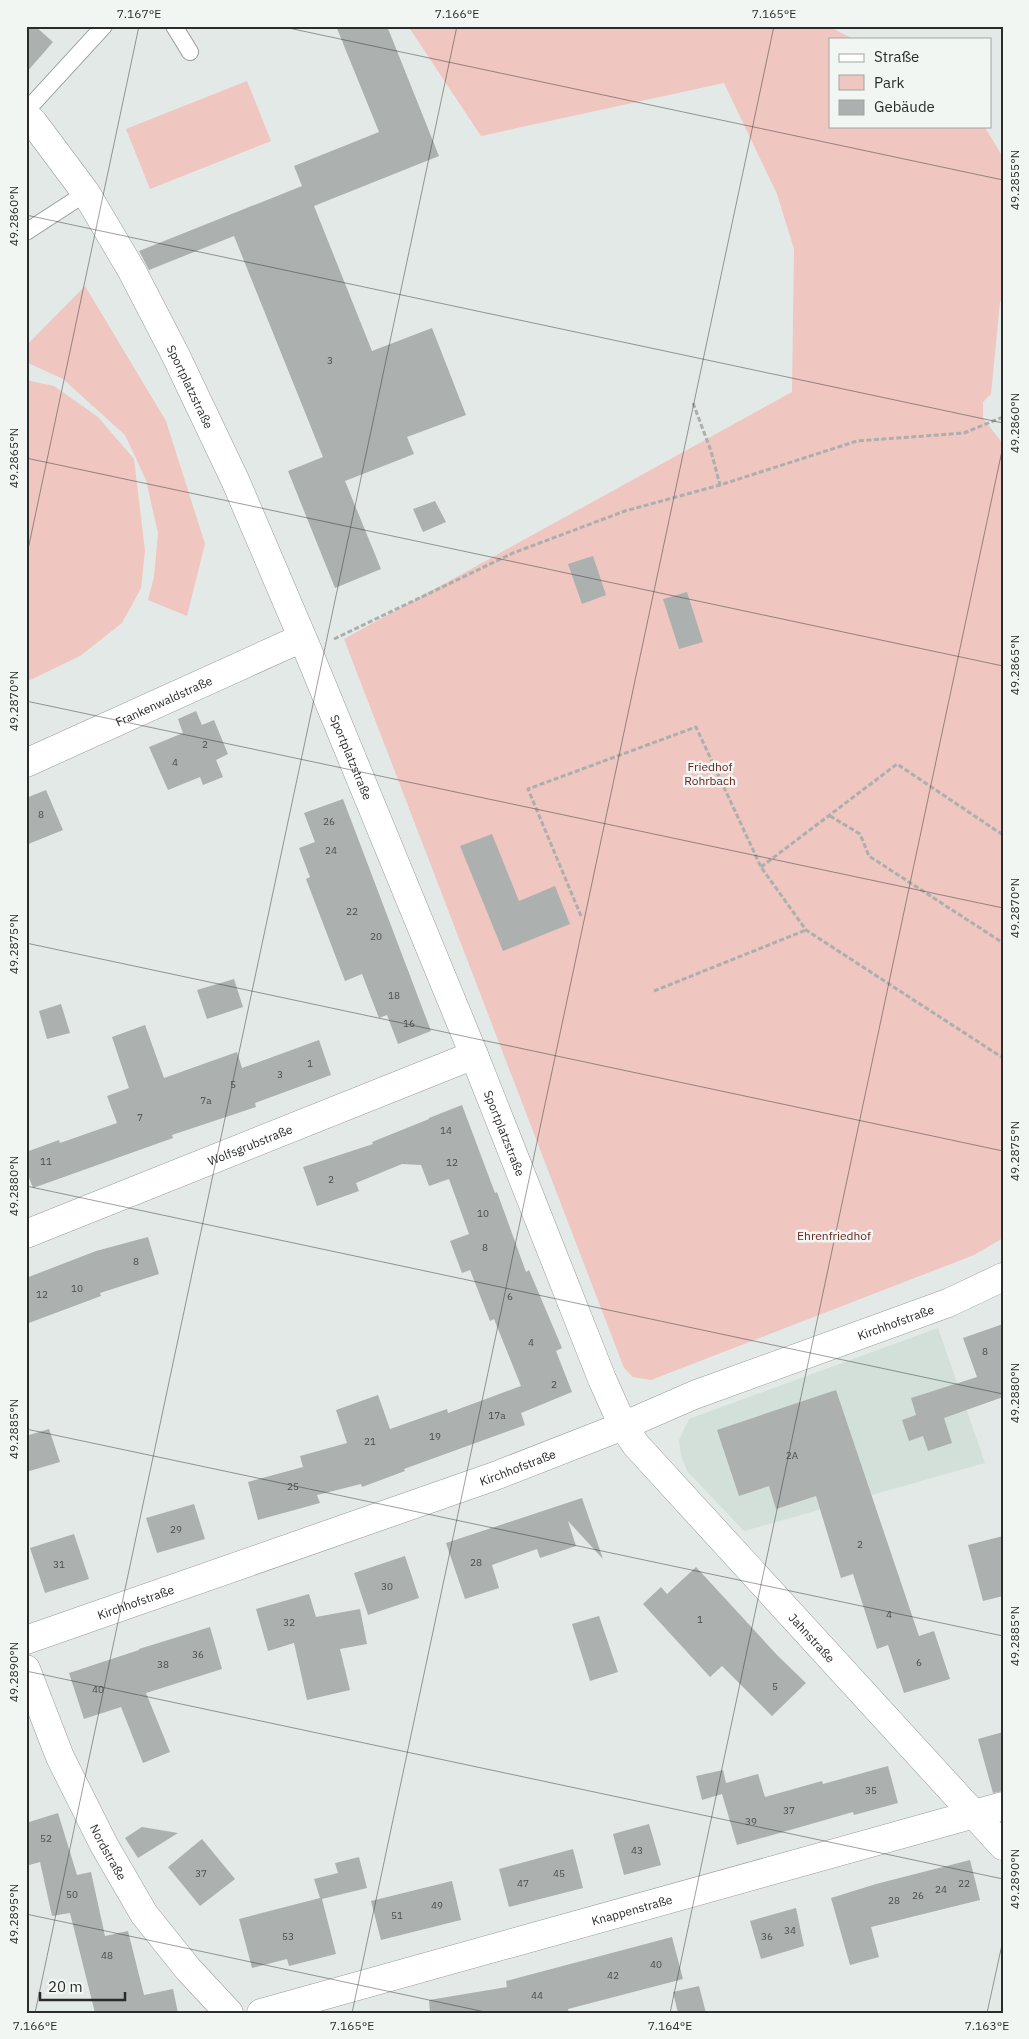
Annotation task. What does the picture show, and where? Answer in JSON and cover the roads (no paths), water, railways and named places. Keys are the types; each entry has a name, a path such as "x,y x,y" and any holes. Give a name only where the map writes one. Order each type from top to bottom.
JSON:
{"street":[{"name":"Sportplatzstraße","path":"26,116 33,122 86,193 132,271 176,356 235,480 305,644 474,1055 622,1426"},
{"name":"Frankenwaldstraße","path":"26,763 305,644"},
{"name":"Wolfsgrubstraße","path":"26,1234 474,1055"},
{"name":"Kirchhofstraße","path":"26,1640 496,1476 622,1426 694,1394 948,1303 1003,1277"},
{"name":"Jahnstraße","path":"622,1426 636,1445 1003,1846"},
{"name":"Nordstraße","path":"26,1669 60,1757 104,1845 144,1914 188,1969 229,2013"},
{"name":"Knappenstraße","path":"261,2013 1003,1806"}],"lane":[{"path":"26,111 104,26"},
{"path":"174,26 190,52"},
{"path":"26,232 86,193"}],"park label":[{"name":"Friedhof Rohrbach","path":"710,773"},
{"name":"Ehrenfriedhof","path":"834,1235"}]}
